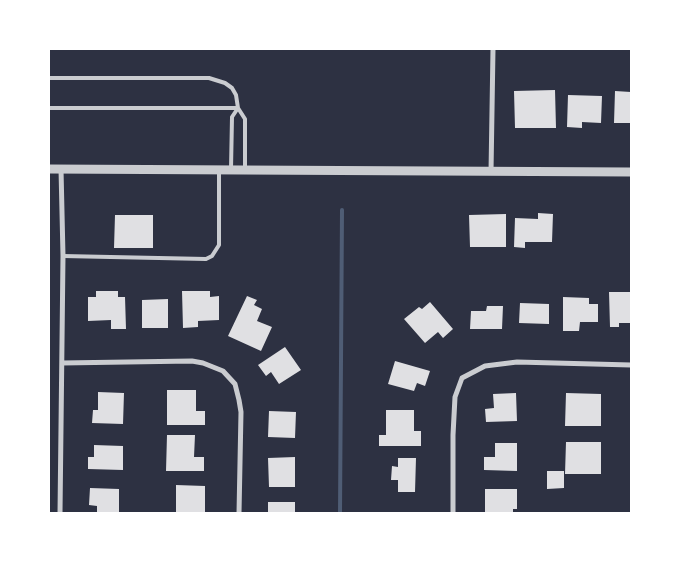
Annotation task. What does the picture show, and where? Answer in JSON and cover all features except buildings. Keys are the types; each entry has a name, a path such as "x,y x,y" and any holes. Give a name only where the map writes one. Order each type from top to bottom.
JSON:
{"street":[{"path":"491,172 493,49"},
{"path":"49,169 631,172"},
{"path":"60,513 63,256 61,169"},
{"path":"62,363 192,361 203,363 223,372 235,384 239,400 240,513"},
{"path":"452,513 455,397 462,378 485,366 516,362 631,365"}],"lane":[{"path":"49,78 210,78 219,80 232,88 236,95 238,108 245,119 245,171"},
{"path":"49,108 238,108"},
{"path":"231,171 232,117 238,108"},
{"path":"63,256 206,258 212,256 219,245 219,170"}],"waterway":[{"path":"340,513 342,210"}]}
